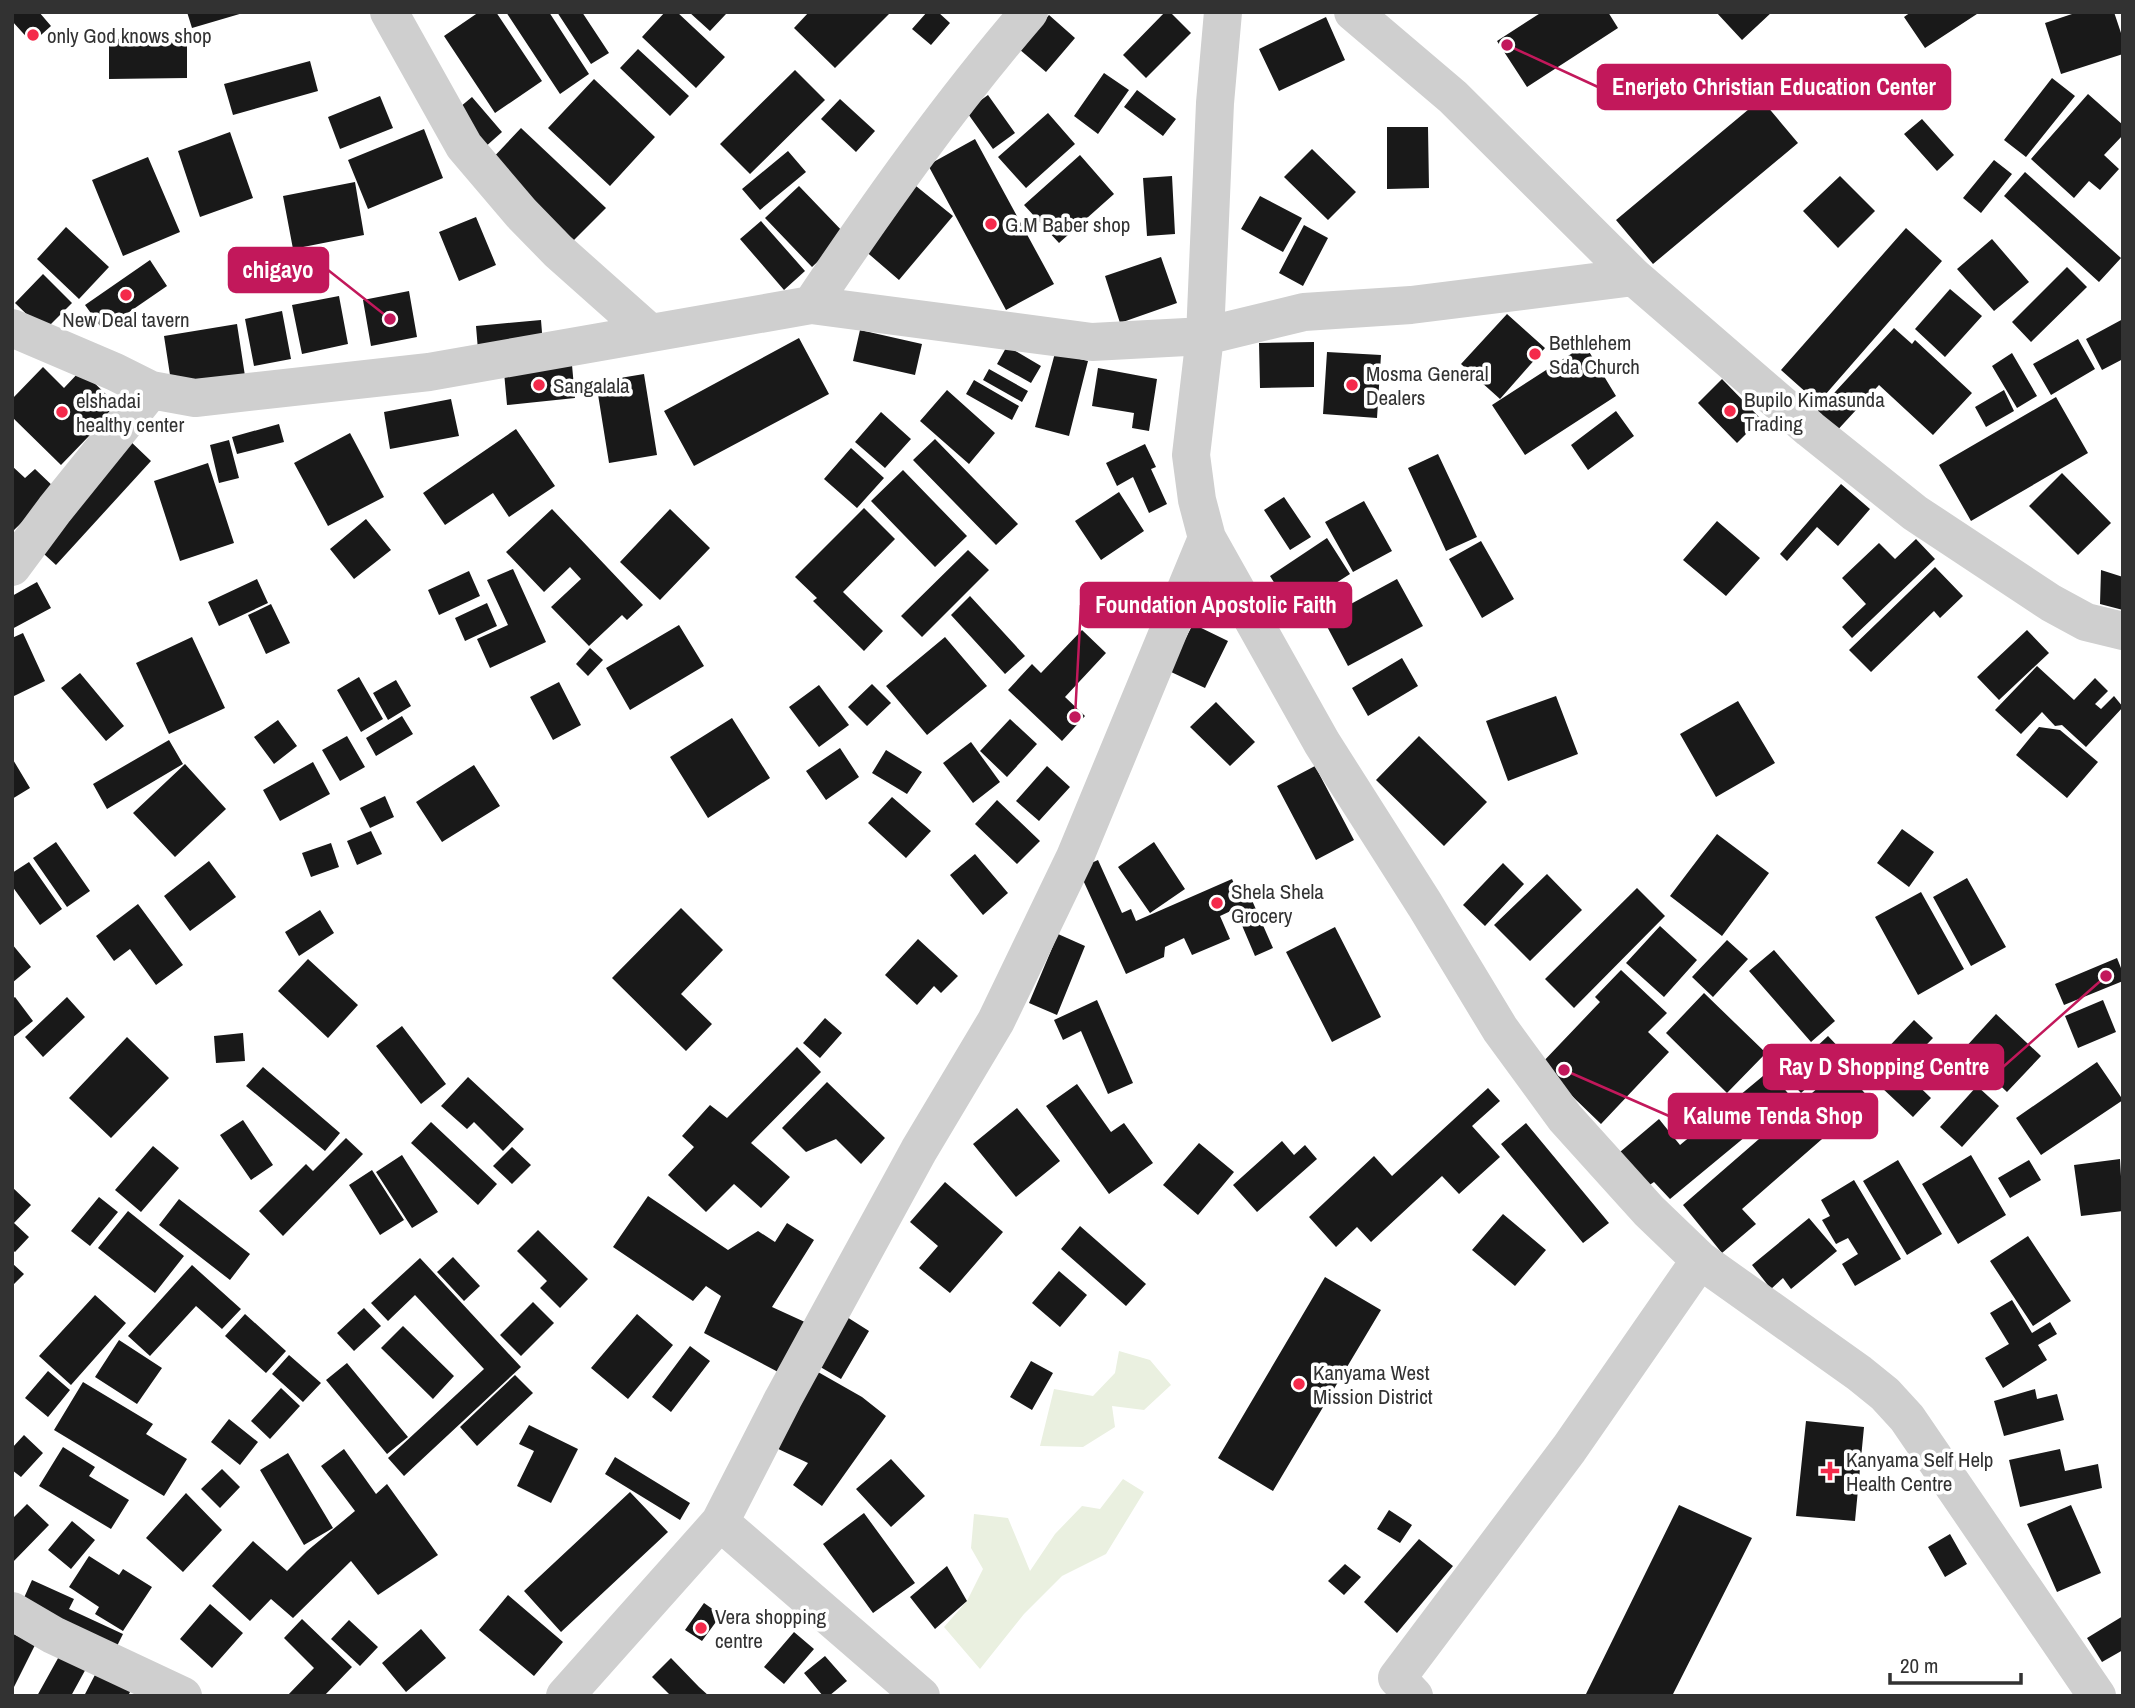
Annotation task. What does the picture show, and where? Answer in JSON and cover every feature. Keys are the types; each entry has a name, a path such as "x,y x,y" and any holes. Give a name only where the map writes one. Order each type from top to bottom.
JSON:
{"street":[{"path":"389,12 464,146 521,213 558,251 649,332"},
{"path":"811,305 888,192 983,65 1029,12"},
{"path":"1223,12 1205,336 1191,455 1197,500 1208,538 1322,743 1500,1029 1565,1118 1649,1211 1700,1260 1859,1373 1907,1418 2097,1696"},
{"path":"1353,12 1453,97 1634,277 1810,429 1915,513 2051,603 2086,622 2123,631"},
{"path":"12,328 151,390 195,398 429,372 811,305 1092,342 1205,336 1304,312 1411,305 1634,277"},
{"path":"12,567 151,390"},
{"path":"565,1696 720,1522 783,1399 912,1162 996,1021 1075,857 1208,538"},
{"path":"1397,1690 1700,1260"},
{"path":"720,1522 921,1696"},
{"path":"12,1611 53,1635 183,1696"}],"green space":[{"path":"1119,1351 1150,1360 1171,1385 1144,1410 1112,1406 1115,1427 1083,1447 1040,1446 1054,1389 1093,1396 1115,1373"},
{"path":"1123,1479 1144,1492 1106,1554 1062,1576 1024,1614 980,1669 944,1627 967,1601 983,1569 971,1548 974,1514 1008,1518 1030,1571 1055,1534 1082,1506 1100,1509"}],"building":[{"name":"only God knows shop","path":"12,12 39,12 51,26 32,43 12,21"},
{"path":"187,12 243,12 243,13 192,28"},
{"path":"479,12 496,12 542,81 495,113 444,36"},
{"path":"506,12 549,12 589,74 560,94"},
{"path":"557,12 582,12 609,53 591,64"},
{"path":"665,12 677,12 725,57 696,88 642,37"},
{"path":"689,12 724,12 726,14 710,31"},
{"path":"809,12 891,12 835,68 794,28"},
{"path":"927,12 938,12 950,23 931,45 912,29"},
{"path":"1165,12 1170,12 1191,33 1146,78 1123,55"},
{"path":"1542,12 1608,12 1618,28 1527,87 1497,41"},
{"path":"1716,12 1772,12 1742,40"},
{"path":"1911,12 1980,12 1925,48 1904,17"},
{"path":"2078,12 2114,12 2123,39 2123,54 2061,74 2045,23"},
{"path":"1049,15 1075,38 1046,72 1019,49"},
{"path":"1326,17 1345,60 1279,91 1259,49"},
{"path":"187,38 187,78 109,79 109,39"},
{"path":"638,49 689,96 670,116 620,68"},
{"path":"310,61 318,91 233,115 224,84"},
{"path":"795,70 825,100 750,174 720,144"},
{"path":"1104,73 1129,90 1098,134 1074,116"},
{"path":"2052,78 2075,96 2026,157 2004,140"},
{"path":"594,79 655,137 610,186 548,128"},
{"path":"1137,90 1176,119 1163,136 1124,107"},
{"path":"2088,94 2123,125 2123,135 2104,155 2119,169 2100,190 2089,181 2074,198 2031,159"},
{"path":"988,95 1015,133 993,149 966,111"},
{"path":"380,96 393,128 340,149 328,117"},
{"path":"472,97 502,132 484,148 454,112"},
{"path":"840,99 875,131 856,152 821,119"},
{"path":"1761,99 1798,143 1653,264 1616,220"},
{"path":"1048,113 1075,144 1026,188 998,157"},
{"path":"1922,119 1954,155 1937,171 1904,134"},
{"path":"1387,127 1428,127 1429,188 1387,189"},
{"path":"521,128 606,208 573,241 489,162"},
{"path":"424,129 443,178 368,209 348,160"},
{"path":"230,132 253,198 200,217 178,151"},
{"name":"G.M Baber shop","path":"975,139 1054,284 1006,310 928,165"},
{"path":"1312,149 1356,192 1328,220 1284,177"},
{"path":"788,151 806,172 760,210 742,189"},
{"path":"1080,155 1114,194 1059,243 1024,205"},
{"path":"148,157 180,232 123,256 92,180"},
{"path":"1994,160 2012,174 1981,213 1963,198"},
{"path":"2025,172 2121,258 2099,282 2004,196"},
{"path":"1172,176 1175,234 1147,236 1143,178"},
{"path":"1840,176 1875,211 1838,248 1803,211"},
{"path":"355,182 364,235 293,249 283,196"},
{"path":"799,186 846,235 812,267 765,218"},
{"path":"916,186 953,216 899,280 863,249"},
{"path":"1260,196 1302,218 1283,252 1241,229"},
{"path":"476,217 496,265 459,281 439,232"},
{"path":"761,221 805,271 784,290 740,239"},
{"path":"1304,225 1328,238 1303,286 1279,273"},
{"path":"66,227 109,267 79,299 37,259"},
{"path":"1906,228 1942,261 1818,403 1781,370"},
{"path":"1992,239 2029,282 1994,311 1957,269"},
{"path":"1161,257 1177,303 1120,323 1105,276"},
{"name":"New Deal tavern","path":"150,260 167,286 103,330 85,305"},
{"path":"2067,267 2087,287 2031,342 2012,322"},
{"path":"43,274 72,303 44,331 15,303"},
{"path":"1950,289 1982,316 1945,357 1915,329"},
{"path":"409,291 417,337 371,346 363,300"},
{"path":"339,296 348,344 302,354 292,305"},
{"path":"282,311 291,359 254,366 245,319"},
{"path":"1507,314 1545,348 1500,399 1461,364"},
{"path":"2123,319 2123,359 2102,370 2086,339"},
{"path":"541,320 543,345 478,350 476,326"},
{"path":"237,324 245,376 172,388 164,336"},
{"path":"1894,328 1912,344 1915,340 1972,393 1933,435 1879,385 1833,435 1812,417"},
{"path":"860,330 922,344 915,375 853,361"},
{"path":"799,338 829,394 694,466 664,411"},
{"path":"2078,339 2095,369 2051,395 2033,364"},
{"name":"Mosma General Dealers","path":"1314,342 1314,387 1260,388 1259,343"},
{"path":"1585,345 1616,396 1525,455 1492,405"},
{"path":"1007,346 1041,366 1031,383 997,364"},
{"name":"Mosma General Dealers","path":"1327,352 1381,355 1377,418 1323,414"},
{"path":"1055,353 1088,361 1069,436 1035,427"},
{"path":"2012,353 2037,396 2017,408 1992,366"},
{"name":"Sangalala","path":"572,365 575,398 507,405 504,372"},
{"name":"elshadai healthy center","path":"43,367 64,388 81,370 118,406 61,465 12,417 12,399"},
{"path":"1098,368 1157,379 1149,431 1132,428 1134,413 1092,406"},
{"path":"989,369 1028,391 1022,402 983,380"},
{"path":"644,374 657,455 609,463 596,382"},
{"name":"Bupilo Kimasunda Trading","path":"1722,379 1761,419 1737,443 1698,403"},
{"path":"974,380 1019,406 1012,420 966,394"},
{"path":"947,390 995,433 969,464 920,421"},
{"path":"2004,390 2014,411 1986,427 1975,407"},
{"path":"2056,397 2088,453 1971,521 1939,465"},
{"path":"451,399 459,436 390,449 384,412"},
{"path":"1616,411 1634,436 1588,470 1571,445"},
{"path":"881,412 911,439 885,468 855,442"},
{"path":"279,424 284,442 237,454 232,437"},
{"path":"516,429 555,486 509,517 493,493 445,525 423,493"},
{"path":"350,433 384,497 328,526 294,463"},
{"path":"128,439 151,461 56,565 33,544"},
{"path":"935,439 1018,524 996,545 913,460"},
{"path":"229,440 239,478 219,483 210,445"},
{"path":"1145,444 1156,467 1151,469 1167,504 1149,513 1133,477 1117,486 1106,463"},
{"path":"851,448 884,478 857,508 824,479"},
{"path":"1438,454 1477,537 1446,551 1408,468"},
{"path":"208,463 234,543 180,561 154,481"},
{"path":"12,466 25,478 35,469 56,489 12,532"},
{"path":"903,470 967,536 935,567 871,501"},
{"path":"2062,473 2111,523 2078,555 2029,506"},
{"path":"1841,484 1870,509 1838,546 1817,527 1787,561 1780,554"},
{"path":"1119,492 1144,531 1101,560 1075,521"},
{"path":"1284,497 1311,537 1290,550 1264,510"},
{"path":"1364,501 1392,551 1353,572 1325,522"},
{"path":"864,508 895,539 843,592 883,631 864,651 813,601 817,598 795,577"},
{"path":"552,509 643,605 627,620 622,615 589,646 551,607 581,579 570,567 544,592 506,552"},
{"path":"670,509 710,548 660,600 620,562"},
{"path":"366,519 391,550 354,579 330,549"},
{"path":"1717,521 1760,558 1726,596 1683,560"},
{"path":"1327,538 1350,574 1292,611 1270,576"},
{"path":"1916,539 1935,559 1852,638 1842,627 1866,604 1842,578 1879,543 1895,559"},
{"path":"1481,541 1514,599 1482,618 1449,559"},
{"path":"968,550 989,570 922,637 901,616"},
{"path":"1935,567 1963,596 1940,618 1934,611 1871,672 1849,650"},
{"path":"513,569 546,642 490,668 477,639 508,625 487,580"},
{"path":"2101,570 2123,577 2123,610 2100,604"},
{"path":"469,571 480,596 439,615 428,590"},
{"path":"257,579 268,603 219,626 208,602"},
{"path":"1397,579 1423,626 1348,666 1323,619"},
{"path":"37,582 51,608 12,629 12,596"},
{"path":"970,596 1025,656 1005,674 951,615"},
{"path":"487,603 497,626 465,641 455,618"},
{"path":"271,604 290,643 266,654 248,615"},
{"path":"1193,624 1228,641 1205,688 1169,671"},
{"path":"679,625 704,666 630,710 606,668"},
{"path":"1082,630 1106,653 1065,697 1085,716 1062,741 1008,690 1032,664 1041,673"},
{"path":"2027,630 2049,653 1999,700 1977,677"},
{"path":"23,633 45,681 12,697 12,638"},
{"path":"192,637 225,708 169,734 136,663"},
{"path":"945,637 987,686 927,735 886,686"},
{"path":"590,648 603,660 588,676 576,664"},
{"path":"1402,658 1418,686 1368,716 1352,688"},
{"path":"2037,666 2074,700 2095,678 2108,691 2095,704 2101,709 2114,696 2123,707 2086,747 2062,725 2055,726 2042,712 2021,734 1995,710"},
{"path":"80,673 124,726 106,741 61,688"},
{"path":"359,677 383,719 361,732 337,690"},
{"path":"396,680 411,706 388,720 373,693"},
{"path":"559,682 581,725 553,740 530,697"},
{"path":"872,684 891,703 867,726 848,707"},
{"path":"819,685 849,725 819,747 789,707"},
{"path":"1556,696 1578,754 1508,781 1486,721"},
{"path":"1738,701 1775,763 1716,797 1680,734"},
{"path":"1216,702 1255,742 1230,766 1190,727"},
{"path":"402,716 413,734 376,756 366,738"},
{"path":"732,718 770,778 708,818 670,757"},
{"path":"1010,719 1037,744 1007,777 980,751"},
{"path":"278,720 297,746 274,764 254,737"},
{"path":"2039,727 2060,730 2098,762 2067,798 2016,755"},
{"path":"347,736 365,767 340,781 322,750"},
{"path":"1419,736 1487,802 1444,846 1376,780"},
{"path":"169,740 183,764 107,809 93,784"},
{"path":"971,742 1000,782 973,803 943,763"},
{"path":"840,748 859,777 826,800 806,771"},
{"path":"886,750 922,772 907,794 872,773"},
{"path":"12,758 30,788 12,799"},
{"path":"313,762 330,794 280,821 263,790"},
{"path":"185,764 226,809 175,857 133,813"},
{"path":"474,765 500,806 442,842 416,802"},
{"path":"1047,766 1070,787 1039,821 1016,801"},
{"path":"1315,766 1354,840 1316,860 1277,786"},
{"path":"385,796 394,817 370,828 360,808"},
{"path":"892,797 931,831 906,858 868,823"},
{"path":"997,800 1040,841 1017,864 975,824"},
{"path":"1902,829 1934,852 1909,887 1877,863"},
{"path":"371,831 382,854 357,865 347,841"},
{"path":"1717,834 1769,873 1722,936 1670,896"},
{"path":"56,842 90,891 67,907 33,858"},
{"path":"1154,842 1185,889 1150,913 1118,867"},
{"path":"331,843 339,867 311,877 302,853"},
{"path":"975,854 1008,893 983,915 950,875"},
{"path":"1098,860 1122,913 1131,909 1136,921 1232,879 1238,893 1247,889 1273,948 1255,956 1235,909 1220,916 1230,939 1192,955 1184,938 1165,947 1164,957 1126,974 1078,869"},
{"path":"209,861 236,897 190,931 164,896"},
{"path":"29,862 62,909 40,925 12,886 12,873"},
{"path":"1503,863 1524,884 1485,926 1463,905"},
{"path":"1547,874 1582,910 1530,961 1494,925"},
{"path":"1967,878 2006,947 1971,966 1933,897"},
{"path":"1637,888 1665,916 1574,1008 1545,979"},
{"path":"1921,892 1964,969 1918,995 1875,917"},
{"path":"138,904 183,965 156,985 130,949 114,961 96,936"},
{"path":"681,908 723,950 681,994 712,1024 686,1051 612,978"},
{"path":"320,910 334,933 299,956 285,932"},
{"path":"1660,926 1697,960 1664,997 1626,963"},
{"path":"1335,927 1381,1017 1332,1042 1286,952"},
{"path":"1058,934 1085,946 1057,1015 1029,1003"},
{"path":"918,939 958,976 941,993 934,986 917,1005 885,975"},
{"path":"1727,940 1748,959 1713,997 1692,977"},
{"path":"12,944 31,967 12,983"},
{"path":"1774,950 1835,1021 1811,1042 1749,971"},
{"path":"2117,958 2123,981 2064,1005 2055,984"},
{"path":"308,959 358,1005 328,1038 278,991"},
{"path":"1621,970 1667,1013 1648,1032 1669,1052 1601,1124 1540,1065 1600,1002 1595,997"},
{"path":"1704,993 1766,1053 1727,1093 1666,1033"},
{"path":"15,997 33,1021 12,1038 12,999"},
{"path":"67,997 85,1017 43,1057 25,1037"},
{"path":"1097,1000 1133,1083 1108,1094 1081,1031 1063,1040 1054,1020"},
{"path":"2103,1000 2116,1032 2078,1048 2065,1016"},
{"path":"1996,1014 2041,1056 2007,1092 1963,1050"},
{"path":"825,1018 842,1033 820,1058 803,1043"},
{"path":"1914,1020 1933,1038 1902,1070 1931,1098 1913,1117 1865,1072"},
{"path":"402,1026 446,1084 421,1104 376,1046"},
{"path":"243,1033 245,1061 216,1063 214,1036"},
{"path":"1828,1036 1845,1054 1801,1093 1785,1076"},
{"path":"127,1037 169,1078 111,1138 69,1098"},
{"path":"797,1047 821,1072 751,1143 790,1177 761,1208 734,1184 706,1212 668,1175 694,1147 682,1136 710,1105 727,1118"},
{"path":"2097,1062 2123,1100 2041,1155 2016,1118"},
{"path":"263,1067 340,1133 325,1151 246,1086"},
{"path":"1842,1067 1869,1098 1742,1209 1756,1224 1722,1253 1683,1205"},
{"path":"1769,1071 1792,1098 1670,1199 1654,1182 1648,1186 1620,1152 1659,1119 1680,1145"},
{"path":"468,1077 524,1129 503,1151 474,1122 467,1129 441,1106"},
{"path":"827,1082 885,1138 861,1164 836,1139 806,1152 782,1128"},
{"path":"1077,1084 1111,1132 1124,1123 1153,1163 1109,1194 1046,1106"},
{"path":"1977,1086 1999,1106 1962,1147 1940,1127"},
{"path":"1488,1088 1500,1101 1472,1126 1500,1157 1459,1194 1442,1176 1371,1242 1357,1227 1336,1247 1309,1217 1374,1156 1392,1176"},
{"path":"1017,1108 1060,1161 1016,1197 973,1144"},
{"path":"243,1120 273,1165 251,1180 220,1135"},
{"path":"431,1122 497,1184 478,1205 411,1143"},
{"path":"1526,1123 1609,1223 1583,1243 1501,1144"},
{"path":"346,1138 363,1154 283,1236 259,1211 306,1164 313,1171"},
{"path":"1282,1141 1294,1155 1305,1145 1317,1159 1257,1212 1233,1185"},
{"path":"1199,1143 1234,1172 1198,1215 1163,1185"},
{"path":"153,1146 179,1168 141,1212 115,1190"},
{"path":"512,1147 531,1165 512,1184 493,1166"},
{"path":"402,1155 438,1212 412,1228 376,1172"},
{"path":"1971,1155 2006,1215 1958,1244 1922,1184"},
{"path":"2120,1159 2123,1211 2081,1216 2074,1165"},
{"path":"1898,1160 1942,1234 1907,1255 1863,1181"},
{"path":"2029,1160 2041,1180 2010,1198 1998,1178"},
{"path":"372,1170 404,1220 380,1235 349,1185"},
{"path":"1854,1180 1901,1259 1855,1286 1842,1264 1858,1254 1848,1238 1836,1244 1822,1220 1830,1216 1821,1200"},
{"path":"945,1182 1003,1232 950,1293 919,1268 938,1246 910,1222"},
{"path":"12,1187 31,1205 14,1223 29,1237 15,1252 12,1250"},
{"path":"648,1196 728,1250 758,1231 775,1242 787,1223 814,1240 772,1307 807,1323 780,1373 704,1333 721,1296 706,1286 693,1301 613,1247"},
{"path":"99,1197 118,1212 90,1246 71,1231"},
{"path":"179,1199 250,1254 230,1280 159,1225"},
{"path":"128,1211 184,1256 155,1293 98,1248"},
{"path":"1503,1214 1546,1250 1515,1286 1472,1250"},
{"path":"1809,1218 1837,1251 1791,1289 1783,1278 1771,1289 1752,1265"},
{"path":"1080,1226 1146,1284 1126,1306 1061,1249"},
{"path":"538,1230 588,1279 560,1308 540,1288 547,1281 517,1251"},
{"path":"2028,1236 2071,1301 2033,1326 1990,1261"},
{"path":"453,1257 480,1286 464,1301 437,1272"},
{"path":"420,1258 521,1367 404,1476 388,1458 484,1369 415,1295 388,1321 371,1303"},
{"path":"12,1263 24,1274 12,1286"},
{"path":"192,1265 241,1309 222,1329 196,1306 150,1356 128,1336"},
{"path":"1059,1271 1087,1295 1060,1327 1032,1303"},
{"name":"Kanyama West Mission District","path":"1325,1277 1381,1310 1273,1491 1218,1458"},
{"path":"95,1295 126,1323 71,1385 39,1356"},
{"path":"2012,1300 2032,1333 2050,1322 2057,1334 2038,1345 2047,1360 2003,1388 1985,1358 2009,1344 1990,1313"},
{"path":"533,1302 554,1323 521,1356 500,1335"},
{"path":"364,1308 381,1326 354,1351 337,1333"},
{"path":"839,1312 869,1331 841,1379 810,1361"},
{"path":"245,1314 286,1351 266,1373 225,1336"},
{"path":"637,1314 673,1345 628,1399 591,1368"},
{"path":"403,1326 454,1376 433,1399 381,1348"},
{"path":"119,1340 162,1368 137,1404 95,1377"},
{"path":"690,1346 710,1361 671,1412 652,1397"},
{"path":"289,1355 321,1383 303,1402 272,1374"},
{"path":"1031,1361 1053,1373 1032,1410 1010,1397"},
{"path":"347,1363 408,1437 387,1454 326,1380"},
{"path":"48,1371 70,1390 48,1417 25,1398"},
{"path":"818,1372 862,1397 886,1416 822,1506 793,1485 808,1463 774,1447"},
{"path":"515,1375 533,1393 477,1446 460,1427"},
{"path":"83,1382 153,1424 146,1434 187,1459 164,1496 54,1430"},
{"path":"281,1388 300,1406 270,1439 251,1421"},
{"path":"2035,1389 2037,1399 2057,1394 2064,1420 2004,1436 1994,1401"},
{"path":"229,1419 258,1442 240,1465 211,1442"},
{"name":"Kanyama Self Help Health Centre","path":"1806,1421 1864,1427 1855,1521 1796,1516"},
{"path":"529,1425 578,1449 551,1503 517,1486 534,1451 519,1444"},
{"path":"24,1435 43,1453 21,1477 12,1470 12,1448"},
{"path":"63,1447 95,1467 89,1476 129,1500 111,1529 39,1486"},
{"path":"344,1449 376,1494 387,1484 438,1555 378,1595 351,1561 293,1618 271,1599 250,1621 212,1586 253,1541 287,1571 355,1511 321,1466"},
{"path":"2060,1449 2065,1471 2098,1464 2102,1488 2020,1507 2009,1460"},
{"path":"288,1453 333,1528 304,1545 260,1470"},
{"path":"615,1457 690,1503 680,1520 605,1474"},
{"path":"891,1459 925,1496 891,1527 856,1489"},
{"path":"222,1469 240,1487 220,1508 201,1489"},
{"path":"630,1492 668,1532 561,1632 524,1591"},
{"path":"186,1493 222,1530 183,1572 146,1538"},
{"path":"27,1504 49,1525 12,1563 12,1519"},
{"path":"1679,1505 1752,1538 1672,1696 1585,1696"},
{"path":"2071,1505 2101,1573 2057,1592 2027,1524"},
{"path":"1389,1510 1412,1525 1400,1543 1377,1529"},
{"path":"864,1513 915,1583 873,1613 823,1544"},
{"path":"72,1521 95,1540 71,1569 48,1550"},
{"path":"1950,1534 1967,1564 1945,1577 1928,1547"},
{"path":"1419,1539 1453,1566 1397,1633 1364,1602"},
{"path":"89,1556 119,1575 123,1569 152,1587 123,1631 95,1614 99,1607 69,1587"},
{"path":"1345,1564 1361,1577 1344,1595 1328,1581"},
{"path":"947,1566 967,1601 935,1629 910,1597"},
{"path":"32,1580 74,1599 69,1609 123,1634 114,1652 23,1600"},
{"path":"508,1595 563,1642 534,1676 479,1630"},
{"path":"704,1603 721,1615 702,1641 685,1630"},
{"path":"210,1604 243,1633 212,1668 180,1639"},
{"path":"2123,1616 2123,1650 2102,1662 2087,1638"},
{"path":"302,1619 352,1667 324,1696 287,1696 314,1668 284,1638"},
{"path":"349,1620 378,1647 360,1666 331,1639"},
{"path":"421,1629 446,1658 406,1692 382,1663"},
{"path":"794,1632 814,1649 784,1684 764,1667"},
{"path":"12,1633 35,1645 12,1691"},
{"path":"62,1651 88,1665 71,1696 37,1696"},
{"path":"825,1656 847,1681 829,1696 823,1696 804,1673"},
{"path":"671,1658 709,1696 671,1696 652,1677"},
{"path":"97,1671 132,1688 128,1696 84,1696"}],"place":[{"name":"only God knows shop","path":"33,35"},
{"name":"Enerjeto Christian Education Center","path":"1507,45"},
{"name":"G.M Baber shop","path":"991,224"},
{"name":"New Deal tavern","path":"126,295"},
{"name":"chigayo","path":"390,319"},
{"name":"Bethlehem Sda Church","path":"1535,354"},
{"name":"Sangalala","path":"539,385"},
{"name":"Mosma General Dealers","path":"1352,385"},
{"name":"Bupilo Kimasunda Trading","path":"1730,411"},
{"name":"elshadai healthy center","path":"62,412"},
{"name":"Foundation Apostolic Faith","path":"1075,717"},
{"name":"Shela Shela Grocery","path":"1217,903"},
{"name":"Ray D Shopping Centre","path":"2106,976"},
{"name":"Kalume Tenda Shop","path":"1564,1070"},
{"name":"Kanyama West Mission District","path":"1299,1384"},
{"name":"Kanyama Self Help Health Centre","path":"1830,1471"},
{"name":"Vera shopping centre","path":"701,1628"}]}
